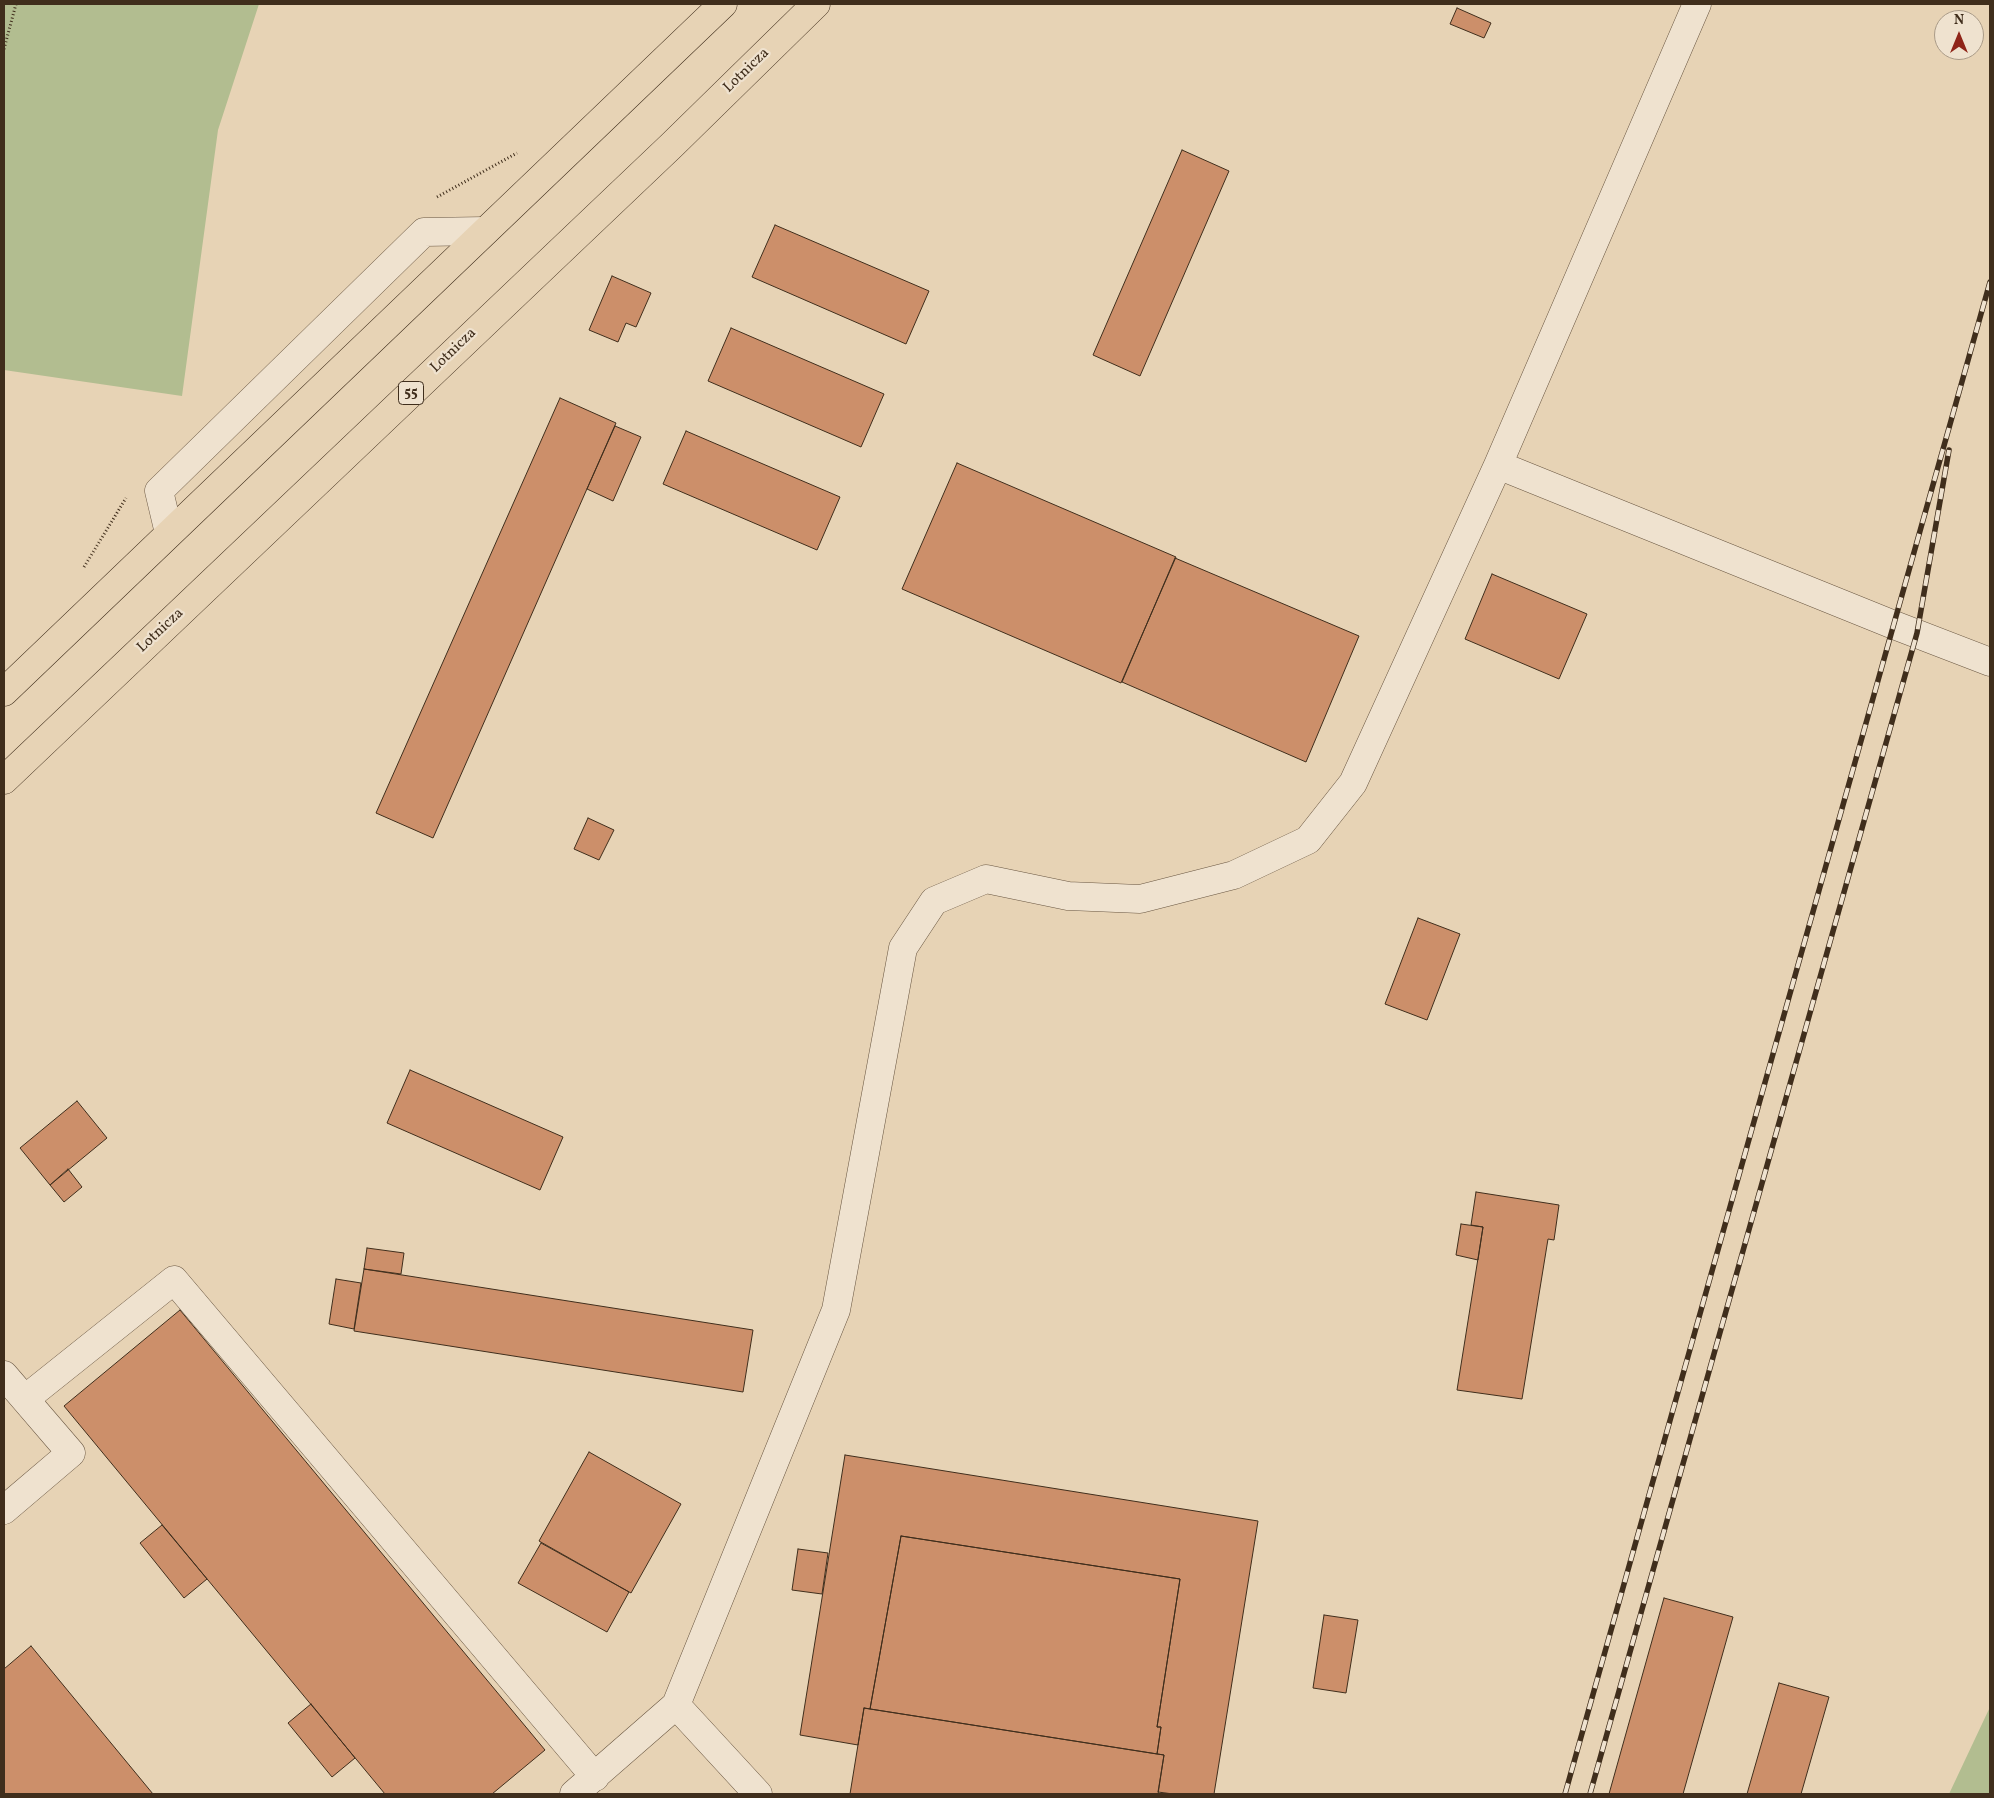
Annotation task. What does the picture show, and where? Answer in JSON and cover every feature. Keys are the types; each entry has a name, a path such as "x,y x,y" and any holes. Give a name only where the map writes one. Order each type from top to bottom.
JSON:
{"main road":[{"path":"4,692 723,4"},
{"name":"Lotnicza","path":"4,780 665,152 816,4"}],"lane":[{"path":"574,1794 676,1706 836,1310 903,948 934,900 986,879 1068,896 1140,899 1234,875 1308,840 1354,783 1498,465 1697,4"},
{"path":"169,533 159,491 424,232 485,231"},
{"path":"1498,465 1894,626 1990,662"},
{"path":"26,1399 174,1280 595,1777"},
{"path":"4,1376 71,1453 4,1510"},
{"path":"676,1706 758,1794"}],"path":[{"path":"4,49 16,4"}],"green space":[{"path":"4,4 259,4 218,130 182,396 4,370"},
{"path":"1990,1707 1990,1794 1949,1794"}],"building":[{"path":"1457,8 1491,23 1484,38 1450,24"},
{"path":"1182,150 1229,171 1140,376 1093,355"},
{"path":"775,225 929,291 906,344 752,277"},
{"path":"612,276 651,293 636,327 626,323 618,342 589,330"},
{"path":"731,328 884,394 861,447 708,381"},
{"path":"560,398 616,423 433,838 376,813"},
{"path":"615,426 641,437 613,501 587,489"},
{"path":"686,431 840,497 817,550 663,484"},
{"path":"957,463 1176,557 1121,683 902,589"},
{"path":"1175,558 1359,636 1306,762 1122,682"},
{"path":"1492,574 1587,614 1559,679 1465,639"},
{"path":"588,818 614,830 599,860 574,849"},
{"path":"1418,918 1460,934 1427,1020 1385,1004"},
{"path":"410,1070 563,1137 540,1190 387,1123"},
{"path":"77,1101 107,1138 50,1185 20,1148"},
{"path":"68,1169 82,1187 64,1202 50,1185"},
{"path":"1476,1192 1559,1205 1554,1240 1548,1239 1522,1399 1457,1390 1483,1227 1471,1225"},
{"path":"1461,1224 1483,1227 1478,1260 1456,1255"},
{"path":"367,1248 404,1253 401,1274 364,1269"},
{"path":"364,1269 753,1330 743,1392 354,1331"},
{"path":"336,1279 361,1283 354,1329 329,1324"},
{"path":"180,1310 545,1750 492,1794 385,1794 64,1406"},
{"path":"589,1452 681,1504 631,1593 539,1541"},
{"path":"845,1455 1258,1521 1214,1794 1158,1792 1164,1755 1157,1754 1161,1727 1157,1727 1180,1579 901,1536 870,1709 864,1708 858,1745 800,1735"},
{"path":"162,1525 207,1579 184,1598 140,1543"},
{"path":"901,1536 1180,1579 1157,1727 1161,1727 1157,1754 870,1709"},
{"path":"541,1543 629,1592 607,1632 518,1583"},
{"path":"798,1549 828,1553 822,1594 792,1590"},
{"path":"1664,1598 1733,1617 1683,1794 1609,1794"},
{"path":"1324,1615 1358,1620 1346,1693 1313,1688"},
{"path":"31,1646 153,1794 4,1794 4,1669"},
{"path":"1779,1683 1829,1697 1801,1794 1747,1794"},
{"path":"311,1704 355,1758 332,1777 288,1723"},
{"path":"864,1708 1164,1755 1158,1794 850,1794"}],"railway":[{"path":"1565,1794 1990,282"},
{"path":"1590,1794 1917,633 1949,450"}]}
